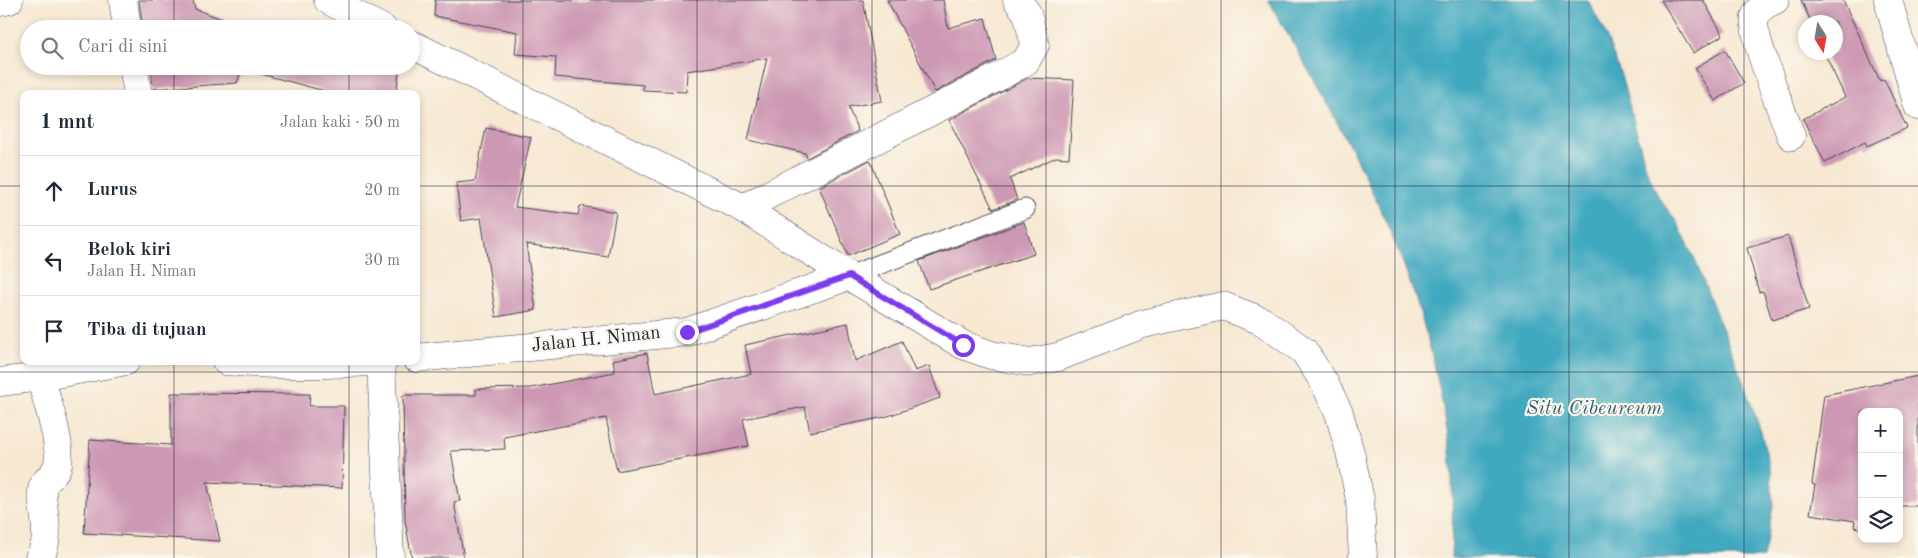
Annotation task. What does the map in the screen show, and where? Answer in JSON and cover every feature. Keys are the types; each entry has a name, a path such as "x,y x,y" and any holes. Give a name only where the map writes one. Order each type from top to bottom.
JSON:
{"street":[{"path":"0,2 9,0"},
{"path":"123,0 126,20"},
{"path":"328,0 366,20"},
{"path":"743,208 1026,61 1035,45 1026,13 1017,0"},
{"path":"1775,0 1760,8 1754,19 1755,28 1756,36 1791,136"},
{"path":"1888,0 1918,106"},
{"path":"420,48 743,208 849,276 963,345 991,355 1030,362 1058,357 1144,324 1223,306 1262,320 1304,351 1324,382 1340,413 1360,500 1363,558"},
{"path":"135,75 137,90"},
{"name":"Jalan H. Niman","path":"420,358 687,332 849,276"},
{"path":"0,382 103,365"},
{"path":"382,365 390,558"},
{"path":"39,558 45,544 47,530 42,491 45,482 55,471 58,464 53,426 40,376"}],"lane":[{"name":"Jalan H. Niman","path":"849,276 1025,209"}],"water":[{"name":"Situ Cibeureum","path":"1268,0 1588,0 1605,33 1620,72 1647,171 1659,198 1677,222 1693,255 1761,432 1771,473 1773,506 1763,558 1451,558 1452,494 1449,446 1433,360 1414,292 1369,184 1320,91"}],"building":[{"path":"139,0 193,0 195,9 225,20 142,20"},
{"path":"435,0 863,0 882,101 848,107 858,131 807,158 805,153 748,140 767,58 687,71 686,92 643,90 643,85 555,77 556,57 515,54 517,32 434,16"},
{"path":"887,0 943,0 948,28 985,18 996,60 935,92"},
{"path":"1661,0 1703,0 1723,35 1693,53"},
{"path":"1801,0 1843,0 1880,81 1884,79 1907,128 1867,146 1865,142 1825,163 1803,119 1845,97 1828,60 1843,60 1843,15 1808,15"},
{"path":"1725,50 1744,83 1715,101 1695,68"},
{"path":"152,75 240,75 237,83 154,89"},
{"path":"265,75 399,75 397,90 321,90"},
{"path":"1028,78 1074,80 1069,158 1056,157 1010,179 1017,200 993,209 949,120"},
{"path":"486,128 531,137 515,207 578,215 580,206 616,212 608,257 526,244 536,310 496,317 481,218 461,221 456,183 475,181"},
{"path":"870,160 900,234 848,256 819,187"},
{"path":"1024,222 1034,254 929,289 919,261"},
{"path":"1788,236 1809,309 1772,320 1763,291 1759,292 1747,248"},
{"path":"848,323 855,361 902,341 915,371 929,366 940,398 885,417 810,432 805,407 743,419 749,446 617,471 606,418 504,437 505,449 451,451 460,501 454,502 464,558 412,558 405,521 403,395 476,395 476,389 531,388 615,372 613,360 647,353 655,394 751,374 745,345"},
{"path":"1918,376 1918,506 1903,506 1903,408 1858,408 1858,528 1854,527 1855,521 1810,514 1815,485 1812,484 1824,395"},
{"path":"171,393 310,394 309,406 344,406 342,488 207,482 220,541 84,533 90,440 171,445"}],"route":[{"path":"687,332 849,276 963,345"}]}
